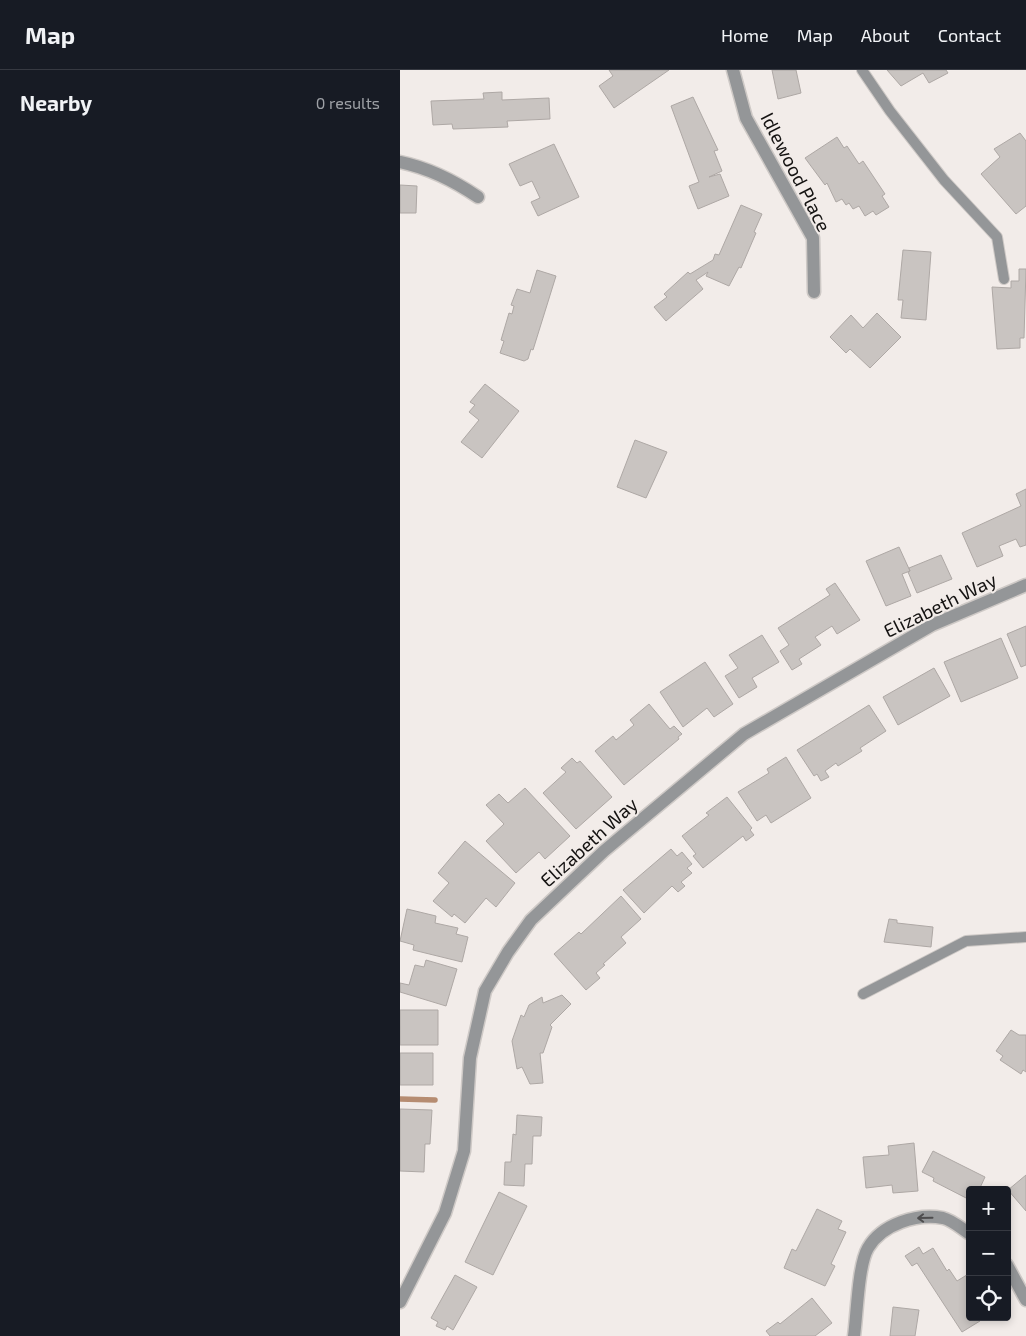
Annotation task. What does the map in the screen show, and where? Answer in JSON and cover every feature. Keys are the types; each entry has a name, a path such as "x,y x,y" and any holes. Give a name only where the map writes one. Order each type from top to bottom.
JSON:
{"street":[{"name":"Idlewood Place","path":"733,70 746,118 813,238 814,292"},
{"path":"400,162 419,166 452,180 478,197"},
{"name":"Elizabeth Way","path":"400,1302 445,1213 464,1150 470,1058 485,991 531,920 604,851 744,734 932,625 1026,585"},
{"path":"854,1336 863,1266 868,1248 879,1236 900,1221 921,1217 944,1218 966,1232"},
{"path":"1011,1272 1026,1300"}],"lane":[{"path":"862,70 890,111 944,180 997,237 1004,279"},
{"path":"863,994 966,941 1026,936"}],"building":[{"path":"609,70 669,70 614,108 599,86 613,76"},
{"path":"772,70 796,70 801,93 778,99"},
{"path":"887,70 946,70 948,73 929,83 923,73 901,86"},
{"path":"502,92 502,100 549,98 550,119 507,121 508,127 453,129 452,124 433,125 431,101 484,99 483,93"},
{"path":"693,97 718,150 714,151 722,171 709,177 720,174 729,196 698,209 689,186 699,182 671,106"},
{"path":"1020,133 1026,141 1026,206 1016,214 981,174 1000,157 994,149"},
{"path":"837,137 844,148 847,146 859,164 863,161 885,194 882,196 889,207 876,215 873,211 865,216 859,206 853,209 849,203 846,205 842,199 836,202 827,183 825,185 805,158"},
{"path":"554,144 579,197 538,216 531,202 540,198 532,181 520,186 509,164"},
{"path":"400,185 417,186 416,213 400,213"},
{"path":"741,205 762,214 741,268 739,267 729,286 706,276 708,272 696,280 703,289 666,321 654,307 667,297 664,294 688,272 690,274 713,260 715,254 719,255"},
{"path":"903,250 931,252 926,320 901,318 903,300 898,300"},
{"path":"1019,269 1026,269 1024,338 1020,338 1020,348 997,349 992,287 1011,288 1011,281 1019,281"},
{"path":"537,270 556,276 533,350 531,349 528,359 524,361 500,353 504,341 501,340 509,313 512,314 514,306 511,305 517,289 530,293"},
{"path":"877,313 901,337 870,368 850,349 846,353 830,337 851,315 863,328"},
{"path":"485,384 519,411 482,458 461,442 479,420 469,412 475,405 470,402"},
{"path":"635,440 667,452 646,498 617,487"},
{"path":"1026,489 1026,545 1020,547 1016,539 999,546 1003,556 977,567 962,533 1021,506 1016,494"},
{"path":"899,547 910,571 902,574 911,596 886,606 866,561"},
{"path":"941,555 952,579 917,593 908,572 910,571 909,568"},
{"path":"835,583 860,620 837,634 832,626 815,637 821,645 799,659 802,664 792,670 780,651 789,645 778,628 830,595 826,589"},
{"path":"1026,626 1026,665 1021,667 1007,634"},
{"path":"762,635 779,662 752,678 757,687 739,698 725,676 738,668 729,655"},
{"path":"1001,638 1018,678 961,702 944,662"},
{"path":"705,662 733,704 714,717 707,708 683,727 660,692"},
{"path":"934,668 950,696 898,725 883,697"},
{"path":"649,704 670,729 674,726 682,734 678,737 679,739 624,785 595,751 613,736 616,740 634,725 630,720"},
{"path":"869,705 886,731 860,748 862,751 838,766 836,763 825,771 829,777 821,781 817,774 814,776 797,750"},
{"path":"786,757 811,798 771,823 766,815 757,821 738,792 769,773 767,769"},
{"path":"572,758 577,763 580,761 612,797 576,829 543,793 566,772 561,768"},
{"path":"525,788 570,836 545,859 539,852 516,873 486,841 504,824 486,805 499,794 508,803"},
{"path":"727,797 752,828 750,830 754,835 746,841 743,836 703,868 693,856 696,854 682,836 709,815 706,813"},
{"path":"465,841 515,883 496,907 486,898 465,923 454,914 452,917 433,901 449,883 438,873"},
{"path":"671,849 677,856 682,852 692,864 687,868 692,873 681,882 685,886 678,892 672,886 644,913 623,890"},
{"path":"621,896 641,919 621,937 626,943 603,964 605,965 596,973 600,978 586,990 554,954 579,932 581,934"},
{"path":"407,909 436,916 435,923 458,928 456,934 468,937 462,962 413,950 414,945 400,941"},
{"path":"889,919 897,920 897,923 933,927 931,947 884,942"},
{"path":"426,960 457,969 446,1006 400,992 400,983 409,985 415,965 424,967"},
{"path":"562,995 571,1004 550,1025 552,1027 543,1053 540,1053 543,1083 530,1084 522,1067 517,1069 512,1041 521,1015 524,1017 529,1005 542,997 543,1003"},
{"path":"400,1010 438,1010 438,1045 400,1045"},
{"path":"1011,1030 1019,1035 1026,1035 1026,1072 1023,1070 1021,1074 1000,1060 1003,1056 996,1051"},
{"path":"400,1053 433,1053 433,1085 400,1085"},
{"path":"400,1109 432,1110 430,1144 425,1144 424,1172 400,1171"},
{"path":"517,1115 542,1117 541,1136 533,1136 532,1164 525,1164 524,1186 504,1185 505,1162 511,1162 513,1134 516,1135"},
{"path":"914,1143 918,1191 893,1193 892,1185 866,1188 863,1157 889,1155 888,1146"},
{"path":"933,1151 985,1177 981,1186 966,1186 966,1198 933,1181 934,1178 922,1172"},
{"path":"1026,1175 1026,1211 1011,1194 1011,1188"},
{"path":"499,1192 527,1206 493,1275 465,1262"},
{"path":"817,1209 842,1221 838,1229 846,1232 831,1264 835,1266 825,1286 784,1268 792,1249 796,1251"},
{"path":"919,1247 923,1254 933,1248 947,1271 949,1269 957,1281 966,1275 966,1321 980,1321 962,1332 917,1263 912,1266 905,1256"},
{"path":"455,1275 477,1287 453,1330 447,1326 445,1330 436,1326 438,1322 431,1318"},
{"path":"812,1298 832,1323 815,1336 770,1336 766,1331 778,1322 780,1324"},
{"path":"893,1307 919,1310 915,1336 890,1336"}],"waterway":[{"path":"400,1099 435,1100"}]}
